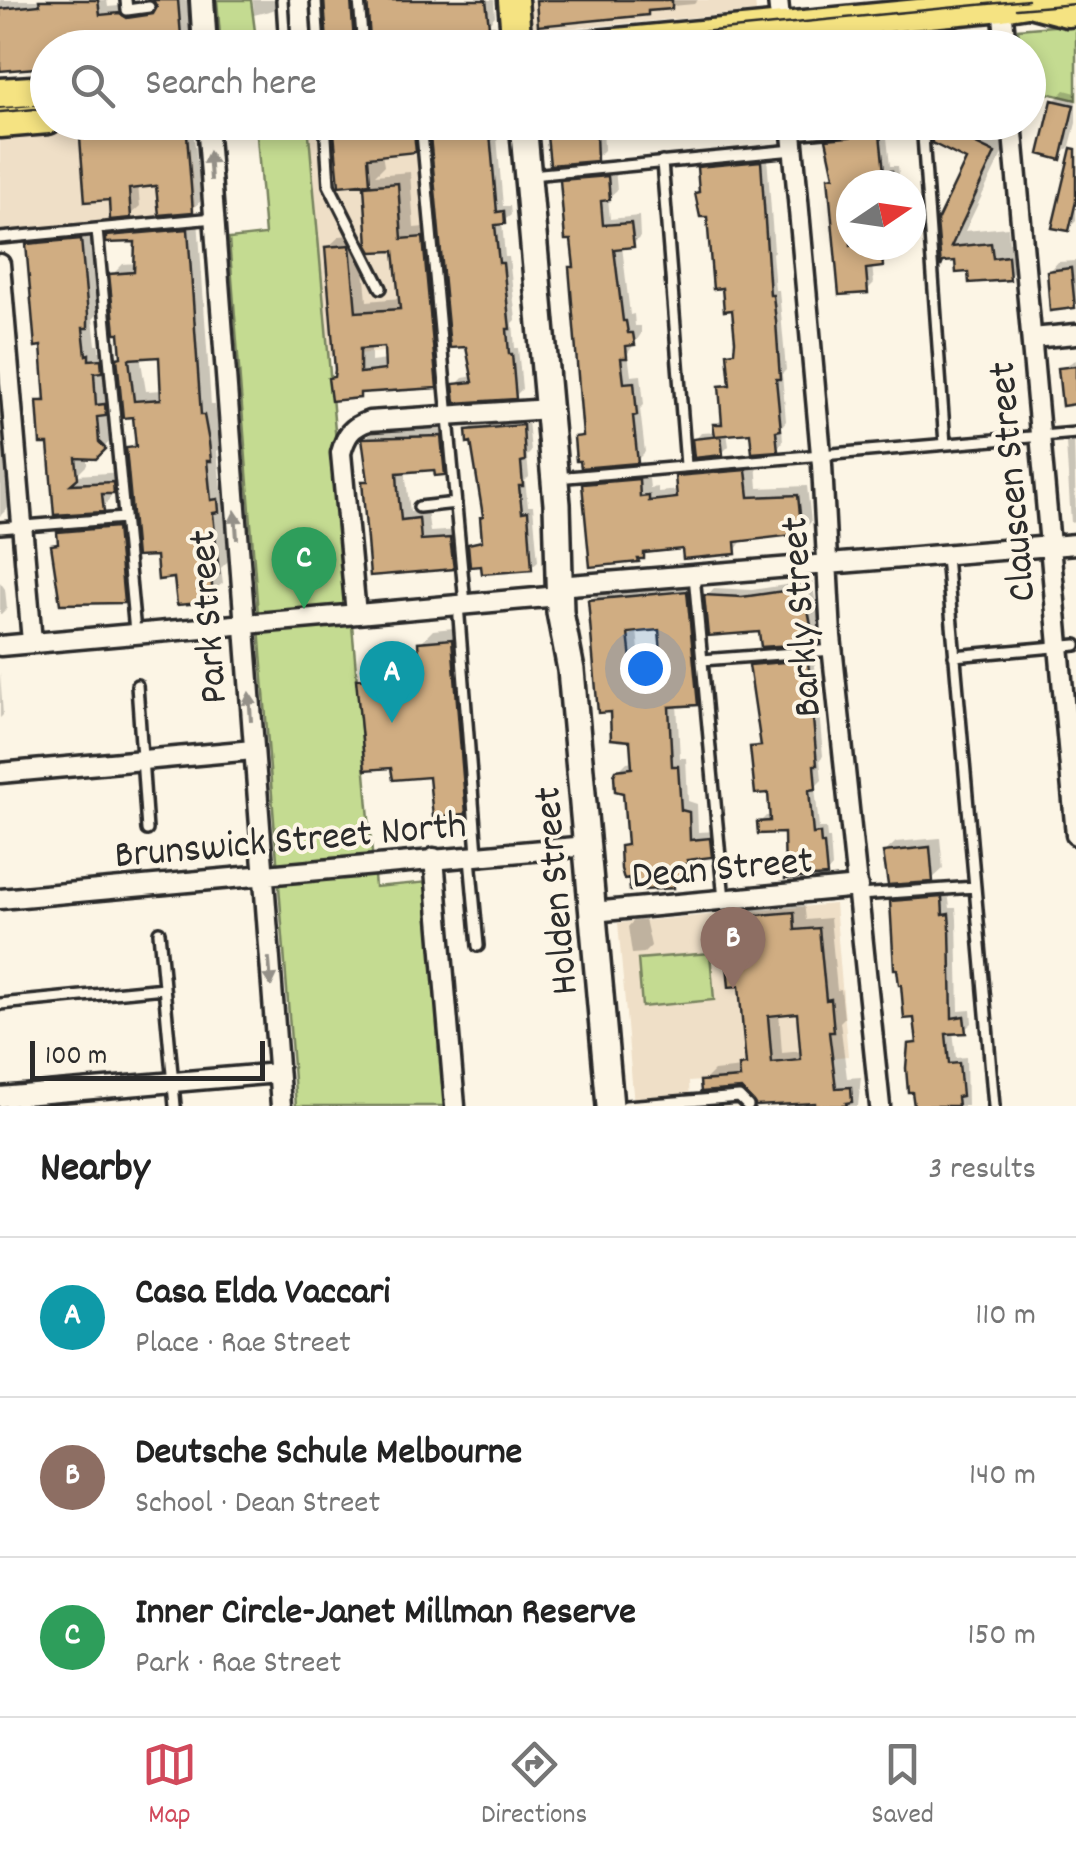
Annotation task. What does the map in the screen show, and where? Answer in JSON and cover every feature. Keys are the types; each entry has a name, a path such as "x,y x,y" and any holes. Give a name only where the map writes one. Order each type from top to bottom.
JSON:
{"main road":[{"path":"513,0 516,30"},
{"path":"733,30 1036,2 1066,12 1076,11"},
{"path":"0,93 30,91"},
{"path":"0,124 30,121"},
{"name":"Holden Street","path":"525,140 610,1106"}],"street":[{"path":"202,0 204,30"},
{"path":"1002,6 1004,30"},
{"name":"Park Street","path":"208,140 281,1106"},
{"name":"Barkly Street","path":"792,140 821,456 832,650 880,1106"},
{"name":"Clauscen Street","path":"1014,140 1049,546 1067,646 1076,835"},
{"path":"0,264 32,642"},
{"path":"1032,338 1076,334"},
{"path":"356,614 341,452 354,426 368,420 548,410"},
{"path":"0,646 462,604 694,575 1076,544"},
{"path":"0,773 253,750"},
{"name":"Brunswick Street North","path":"0,899 587,846"},
{"path":"434,858 455,1106"},
{"name":"Dean Street","path":"593,912 859,891"},
{"path":"0,1098 278,1073"}],"lane":[{"path":"126,0 126,10 148,7"},
{"path":"282,0 284,30"},
{"path":"316,0 318,30"},
{"path":"359,0 362,30"},
{"path":"326,140 329,185 381,288"},
{"path":"423,140 456,504 478,946"},
{"path":"528,176 662,162 768,140"},
{"path":"921,140 945,444"},
{"path":"662,162 686,466"},
{"path":"0,238 214,218"},
{"path":"97,230 135,632"},
{"path":"556,491 686,466 1076,433"},
{"path":"419,507 456,504"},
{"path":"0,528 124,518"},
{"path":"946,556 994,1106"},
{"path":"694,575 724,900"},
{"path":"954,656 1067,646"},
{"path":"702,660 832,650"},
{"path":"136,685 147,830"},
{"path":"859,891 975,888"},
{"path":"158,932 175,1106"},
{"path":"0,1004 164,988"},
{"path":"626,1106 738,1098 748,1106"}],"shaded area":[{"path":"524,0 755,0 756,12 527,30"},
{"path":"30,133 30,140 189,140 196,217 0,233 0,135"},
{"path":"309,140 423,140 441,348 328,356"},
{"path":"835,904 848,1056 740,1066 740,1078 689,1082 690,1100 634,1105 618,923"}],"green space":[{"path":"217,0 251,0 255,30 220,30"},
{"path":"1076,24 1076,100 1046,94 1046,30 1018,29"},
{"path":"257,140 309,140 375,887 429,882 447,1106 296,1106 229,239 265,235"},
{"path":"710,953 714,1000 642,1007 638,959"}],"building":[{"path":"39,0 98,0 100,15 120,13 127,18 153,14 157,7 153,0 178,0 180,30 30,30 30,68 0,71 0,9 40,5"},
{"path":"324,0 351,0 353,30 326,30"},
{"path":"367,0 486,0 489,26 369,30"},
{"path":"536,0 672,0 672,9 538,26"},
{"path":"1052,100 1074,105 1061,160 1039,154 1042,140 1046,140"},
{"path":"80,140 187,140 193,212 159,215 156,186 129,189 131,218 110,220 109,200 85,202"},
{"path":"335,140 415,140 416,152 368,157 370,183 339,186"},
{"path":"430,140 491,140 497,212 504,211 505,224 495,225 499,263 503,263 516,399 455,403 453,384 473,382 466,347 450,348"},
{"path":"547,140 596,140 597,161 550,165"},
{"path":"826,140 881,140 884,170 836,170 836,260 882,260 883,267 866,269 868,293 839,295 828,177 834,176"},
{"path":"932,140 968,140 995,153 951,247 991,243 993,258 1008,256 1010,280 969,283 968,272 956,273 955,261 943,262 941,267 937,221 966,160"},
{"path":"1071,148 1076,149 1076,201 1069,231 1052,228"},
{"path":"761,161 770,295 776,321 781,430 776,431 778,451 752,453 750,433 715,436 713,424 722,424 719,386 730,385 727,353 734,352 735,341 732,310 724,311 722,288 713,289 707,217 700,217 695,193 699,192 697,167"},
{"path":"608,176 610,200 601,201 603,225 631,223 634,247 614,249 623,321 628,333 633,333 635,345 626,346 627,358 621,358 624,383 634,382 638,463 581,468 580,461 576,461 574,437 583,436 569,267 574,267 571,240 565,240 560,180"},
{"path":"398,183 402,239 423,237 437,388 360,393 360,398 331,401 328,378 334,377 335,370 325,247 350,245 356,312 400,309 394,251 372,252 368,245 364,186","holes":["384,347 385,370 360,373 360,349"]},
{"path":"188,229 201,415 209,442 211,500 218,499 219,512 213,513 219,574 211,575 213,596 202,597 202,603 177,605 174,578 158,580 156,556 136,557 126,448 136,447 133,417 123,418 117,358 121,357 119,333 115,333 109,274 134,272 135,242 106,243 106,236","holes":["159,357 161,399 134,401 129,359"]},
{"path":"81,239 88,315 88,328 83,328 86,355 89,354 89,360 101,359 102,372 94,373 96,405 105,404 106,416 97,417 99,442 106,449 96,459 76,458 78,478 71,484 113,482 114,494 102,494 104,512 54,515 48,444 40,444 37,401 45,401 41,346 35,347 26,244"},
{"path":"1071,268 1075,308 1050,311 1047,271"},
{"path":"1076,366 1076,404 1062,406 1058,368"},
{"path":"523,425 525,461 521,462 523,486 519,486 522,512 528,511 532,570 482,574 481,566 470,567 468,544 482,541 483,516 466,430"},
{"path":"441,436 445,475 435,476 434,470 397,473 398,490 401,520 419,518 421,540 450,538 454,569 370,576 362,481 368,481 362,438"},
{"path":"721,436 723,455 694,458 692,439"},
{"path":"746,470 749,497 798,495 802,534 735,542 736,554 683,559 682,549 644,553 639,562 590,567 582,484 639,479 640,497 649,496 649,501 677,498 675,476"},
{"path":"117,527 124,603 60,604 51,545 58,544 57,532"},
{"path":"804,588 813,636 806,636 807,644 761,647 759,632 708,636 704,595 742,597"},
{"path":"687,591 698,705 669,707 672,766 678,766 681,810 689,812 690,840 710,838 712,857 687,860 685,877 673,878 674,888 630,891 629,878 624,879 621,869 620,846 627,845 623,793 615,791 614,775 616,770 632,768 630,741 611,739 610,712 598,713 588,600","holes":["659,630 663,675 633,678 628,633"]},
{"path":"452,639 466,814 433,817 429,777 393,780 391,768 365,770 356,679 420,673 418,642"},
{"path":"808,660 817,765 816,789 809,790 813,834 820,833 824,844 827,876 785,879 784,833 758,834 757,822 770,821 768,793 755,794 750,747 761,746 749,665"},
{"path":"930,847 933,882 888,885 883,852"},
{"path":"942,897 943,915 949,914 952,1018 964,1016 966,1033 946,1034 949,1064 959,1063 962,1096 957,1097 958,1106 914,1106 906,1068 908,1044 917,1043 914,1018 904,1019 901,985 894,969 890,901"},
{"path":"794,912 795,930 819,928 826,1000 831,999 834,1032 829,1032 836,1088 851,1087 852,1102 847,1106 756,1106 741,1089 701,1092 700,1081 740,1078 739,1066 746,1065 739,986 729,987 723,918","holes":["797,1013 801,1060 772,1063 768,1016"]}],"tram line":[{"path":"722,30 1028,0"},
{"path":"1016,9 1076,4"},
{"path":"0,112 30,110"}],"place":[{"name":"Inner Circle-Janet Millman Reserve","path":"304,609"},
{"name":"Casa Elda Vaccari","path":"392,723"},
{"name":"Deutsche Schule Melbourne","path":"733,989"}]}
